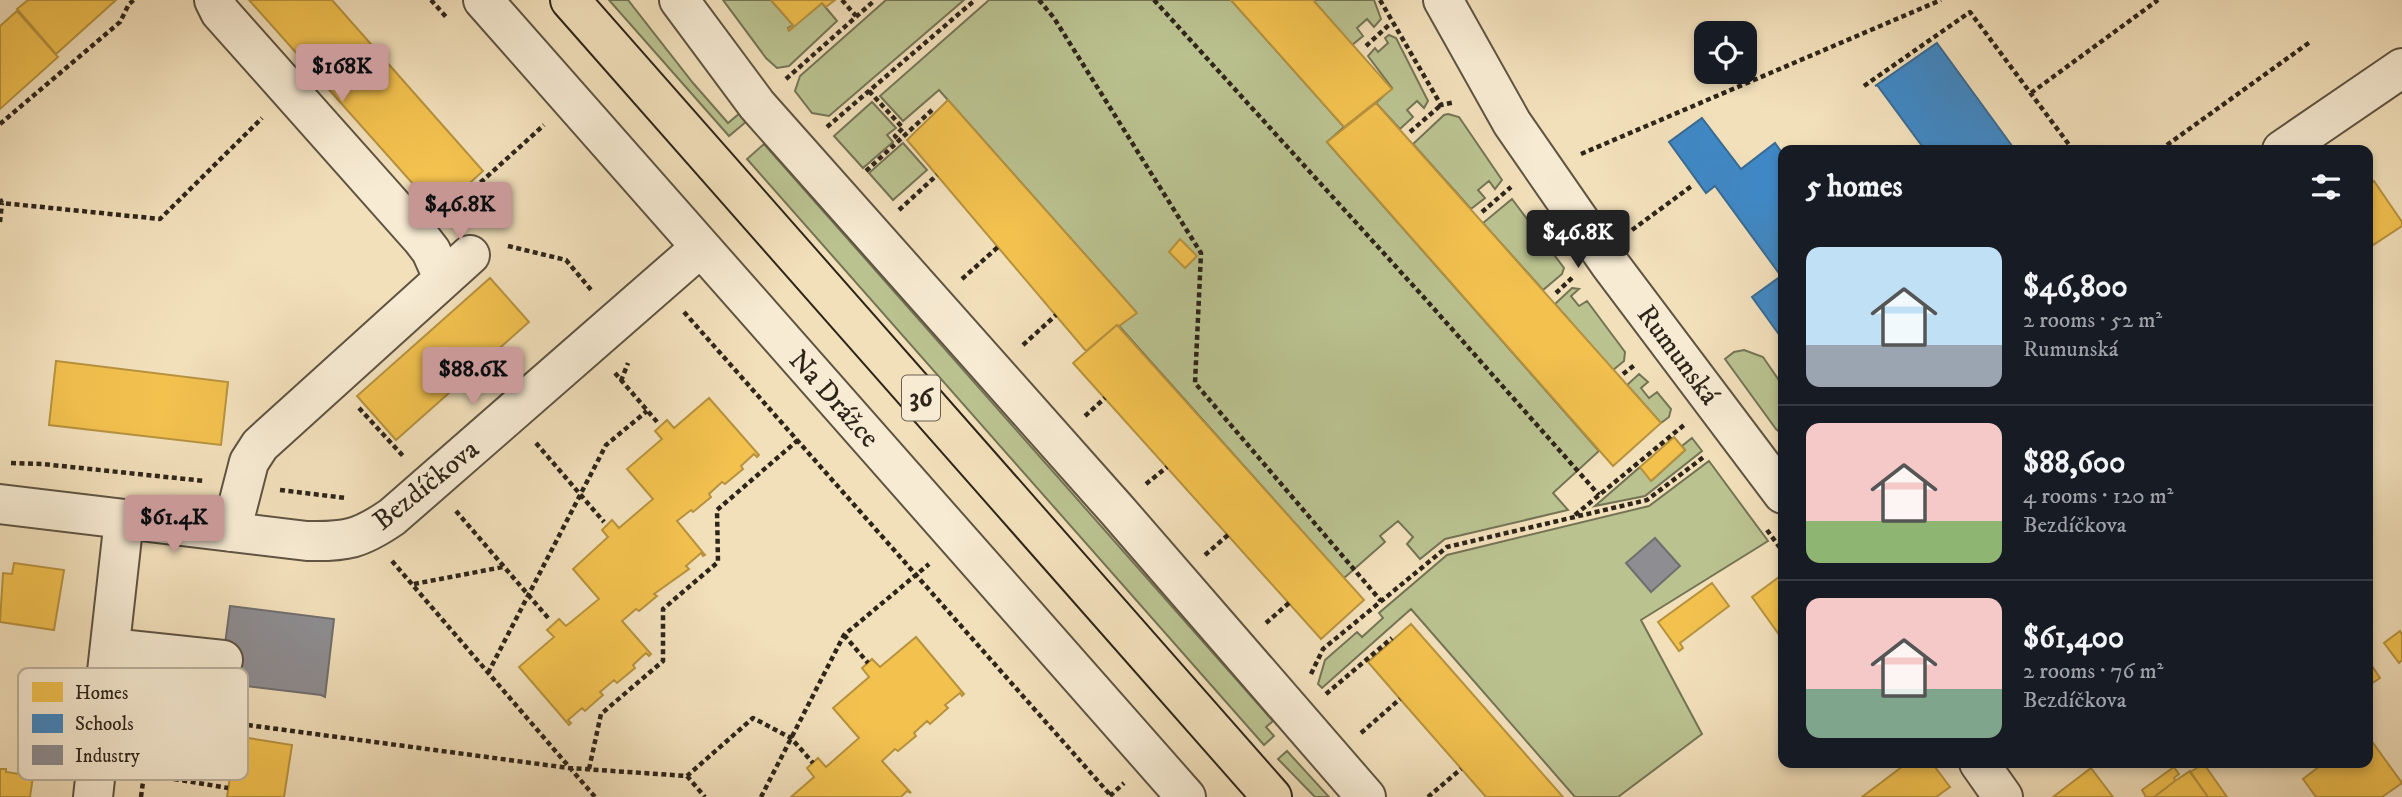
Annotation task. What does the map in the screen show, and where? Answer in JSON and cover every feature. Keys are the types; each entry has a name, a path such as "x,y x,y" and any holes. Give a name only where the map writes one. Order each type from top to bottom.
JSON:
{"main road":[{"name":"36","path":"570,0 1272,797"}],"street":[{"path":"214,0 220,12 431,251 471,259"},
{"name":"Na Drážce","path":"483,0 1186,797"},
{"path":"679,0 757,105 1160,559 1366,797"},
{"name":"Rumunská","path":"1443,0 1513,123 1609,263 1778,487"},
{"path":"2289,145 2402,68"},
{"name":"Bezdíčkova","path":"0,504 307,541 331,542 368,534 393,517 420,473 511,414 701,248"},
{"path":"231,532 249,462 268,437 471,259"},
{"path":"108,668 124,519"},
{"path":"110,648 223,660"},
{"path":"1983,768 2003,797"}],"path":[{"path":"0,124 120,22 134,0"},
{"path":"842,0 856,16"},
{"path":"757,105 875,0"},
{"path":"798,151 975,0"},
{"path":"1039,0 1054,18 1201,253 1195,383 1381,601"},
{"path":"1154,0 1599,495"},
{"path":"1576,156 1941,0"},
{"path":"2031,93 2158,0"},
{"path":"1864,86 1970,12 2069,145"},
{"path":"1366,46 1391,23"},
{"path":"2167,145 2310,42"},
{"path":"0,222 1,201 160,219 290,91"},
{"path":"869,91 903,128 895,136 899,140"},
{"path":"421,238 572,100"},
{"path":"1410,132 1441,104"},
{"path":"860,177 932,110"},
{"path":"873,236 937,175"},
{"path":"1482,212 1513,185"},
{"path":"1630,232 1693,186"},
{"path":"935,305 998,247"},
{"path":"471,259 566,260 595,294"},
{"path":"1556,293 1576,275"},
{"path":"660,284 1112,797"},
{"path":"591,344 658,423"},
{"path":"1623,374 1641,360"},
{"path":"353,401 549,619"},
{"path":"488,673 606,445 647,411"},
{"path":"511,414 604,522"},
{"path":"1573,517 1688,422"},
{"path":"1323,649 1447,547 1647,500 1736,432"},
{"path":"589,769 601,714 663,661 663,609 718,562 717,510 798,440"},
{"path":"0,463 42,464 346,497 345,514 368,534 414,583 595,797"},
{"path":"761,797 844,635 958,540"},
{"path":"414,583 504,566"},
{"path":"844,635 868,663"},
{"path":"1322,696 1392,638"},
{"path":"158,668 160,653"},
{"path":"1358,736 1400,699"},
{"path":"687,776 753,718 791,738 813,762"},
{"path":"248,725 569,768 687,776 705,797"},
{"path":"1428,797 1461,769"},
{"path":"180,780 228,788"}],"green space":[{"path":"609,0 628,0 728,123 740,113 747,121 729,136"},
{"path":"723,0 771,0 793,25 789,30 822,3 837,21 789,66 777,68 766,58"},
{"path":"886,0 964,0 829,116 812,113 795,91 800,76"},
{"path":"989,0 1231,0 1344,127 1327,142 1599,451 1553,493 1568,510 1445,539 1420,559 1407,544 1413,537 1398,521 1380,536 1385,542 1344,578 1119,326 1136,312 939,90 903,121 880,96"},
{"path":"1313,0 1374,0 1381,19 1374,27 1367,19 1357,28 1363,36 1352,45"},
{"path":"1389,35 1396,38 1428,101 1424,108 1417,101 1407,110 1413,117 1400,129 1376,103 1392,88 1368,56 1375,48 1378,52 1388,43 1385,38"},
{"path":"872,102 896,128 887,135 893,142 863,168 834,136"},
{"path":"1448,114 1459,117 1502,180 1495,189 1489,181 1478,190 1485,198 1471,209 1413,144"},
{"path":"903,143 927,170 893,200 869,173"},
{"path":"764,144 1273,721 1266,727 1274,736 1264,745 747,159"},
{"path":"1512,199 1564,268 1562,274 1543,290 1483,223"},
{"path":"1572,288 1579,289 1571,296 1579,306 1587,301 1625,352 1624,361 1613,370 1555,304"},
{"path":"1744,350 1763,357 1778,379 1778,431 1725,359 1734,352"},
{"path":"1639,374 1648,382 1641,388 1649,398 1657,392 1671,409 1669,417 1661,423 1627,385"},
{"path":"1692,438 1702,451 1645,496 1595,506 1640,467 1652,480 1685,450 1682,446"},
{"path":"1709,461 1768,541 1641,620 1702,734 1618,797 1575,797 1411,609 1322,688 1318,684 1325,660 1357,632 1362,637 1383,618 1379,613 1447,555 1649,506"},
{"path":"1287,751 1329,797 1315,797 1278,759"}],"building: Homes":[{"path":"28,0 116,0 56,54 17,9"},
{"path":"249,0 332,0 483,171 438,212"},
{"path":"771,0 835,0 826,7 822,3 789,31 793,25"},
{"path":"1231,0 1313,0 1392,89 1344,127"},
{"path":"17,11 58,57 0,109 0,26"},
{"path":"948,100 1137,313 1117,325 1086,351 907,140"},
{"path":"1376,103 1661,423 1613,466 1327,142"},
{"path":"2373,182 2402,222 2402,226 2373,245"},
{"path":"1180,239 1197,256 1185,268 1169,252"},
{"path":"490,278 529,322 396,440 357,396"},
{"path":"1117,325 1364,600 1321,639 1073,363"},
{"path":"56,361 228,382 221,445 49,425"},
{"path":"709,398 759,455 757,457 754,454 741,466 743,469 709,494 711,497 677,521 705,555 701,553 686,566 689,569 654,594 657,596 639,611 636,609 622,621 651,654 649,656 646,653 633,665 635,668 617,683 614,680 600,692 603,695 585,711 582,708 568,720 571,723 569,725 519,667 554,637 547,630 559,619 566,626 599,599 573,569 608,537 602,530 612,520 619,528 653,499 627,469 662,439 655,431 667,420 674,428"},
{"path":"1674,437 1685,450 1651,481 1640,467"},
{"path":"14,563 64,570 54,630 0,622 3,573 12,574"},
{"path":"1778,578 1778,633 1752,597"},
{"path":"1712,583 1729,606 1680,643 1683,648 1679,651 1658,622"},
{"path":"1411,624 1563,797 1486,797 1368,662"},
{"path":"2400,631 2402,660 2399,663 2384,643"},
{"path":"916,637 964,694 962,696 960,693 945,705 948,708 930,724 927,721 914,733 916,736 882,761 911,793 907,791 901,797 791,797 814,777 807,768 818,758 826,767 859,738 833,708 869,677 862,668 872,659 880,667"},
{"path":"2373,668 2380,678 2373,683"},
{"path":"248,738 292,745 284,797 227,797 230,780 248,780"},
{"path":"2373,743 2402,783 2382,797 2316,797 2303,779 2317,768 2373,768"},
{"path":"1900,768 1936,768 1950,787 1936,797 1862,797"},
{"path":"2091,768 2113,797 2053,797"},
{"path":"2173,768 2179,774 2174,778 2175,781 2154,797 2146,797 2142,790"},
{"path":"2197,768 2207,768 2227,797 2208,797 2190,772"},
{"path":"0,769 18,774 18,780 32,780 30,797 0,797"},
{"path":"2190,771 2208,797 2154,797 2175,781"}],"building: Schools":[{"path":"1937,43 2011,145 1921,145 1877,85 1875,86"},
{"path":"1702,118 1741,169 1775,143 1778,147 1778,272 1715,186 1706,193 1669,142"},
{"path":"1778,278 1778,333 1752,297"}],"building: Industry":[{"path":"1655,538 1680,566 1651,592 1626,563"},
{"path":"230,606 334,619 325,697 248,686 248,668 222,668"}]}
